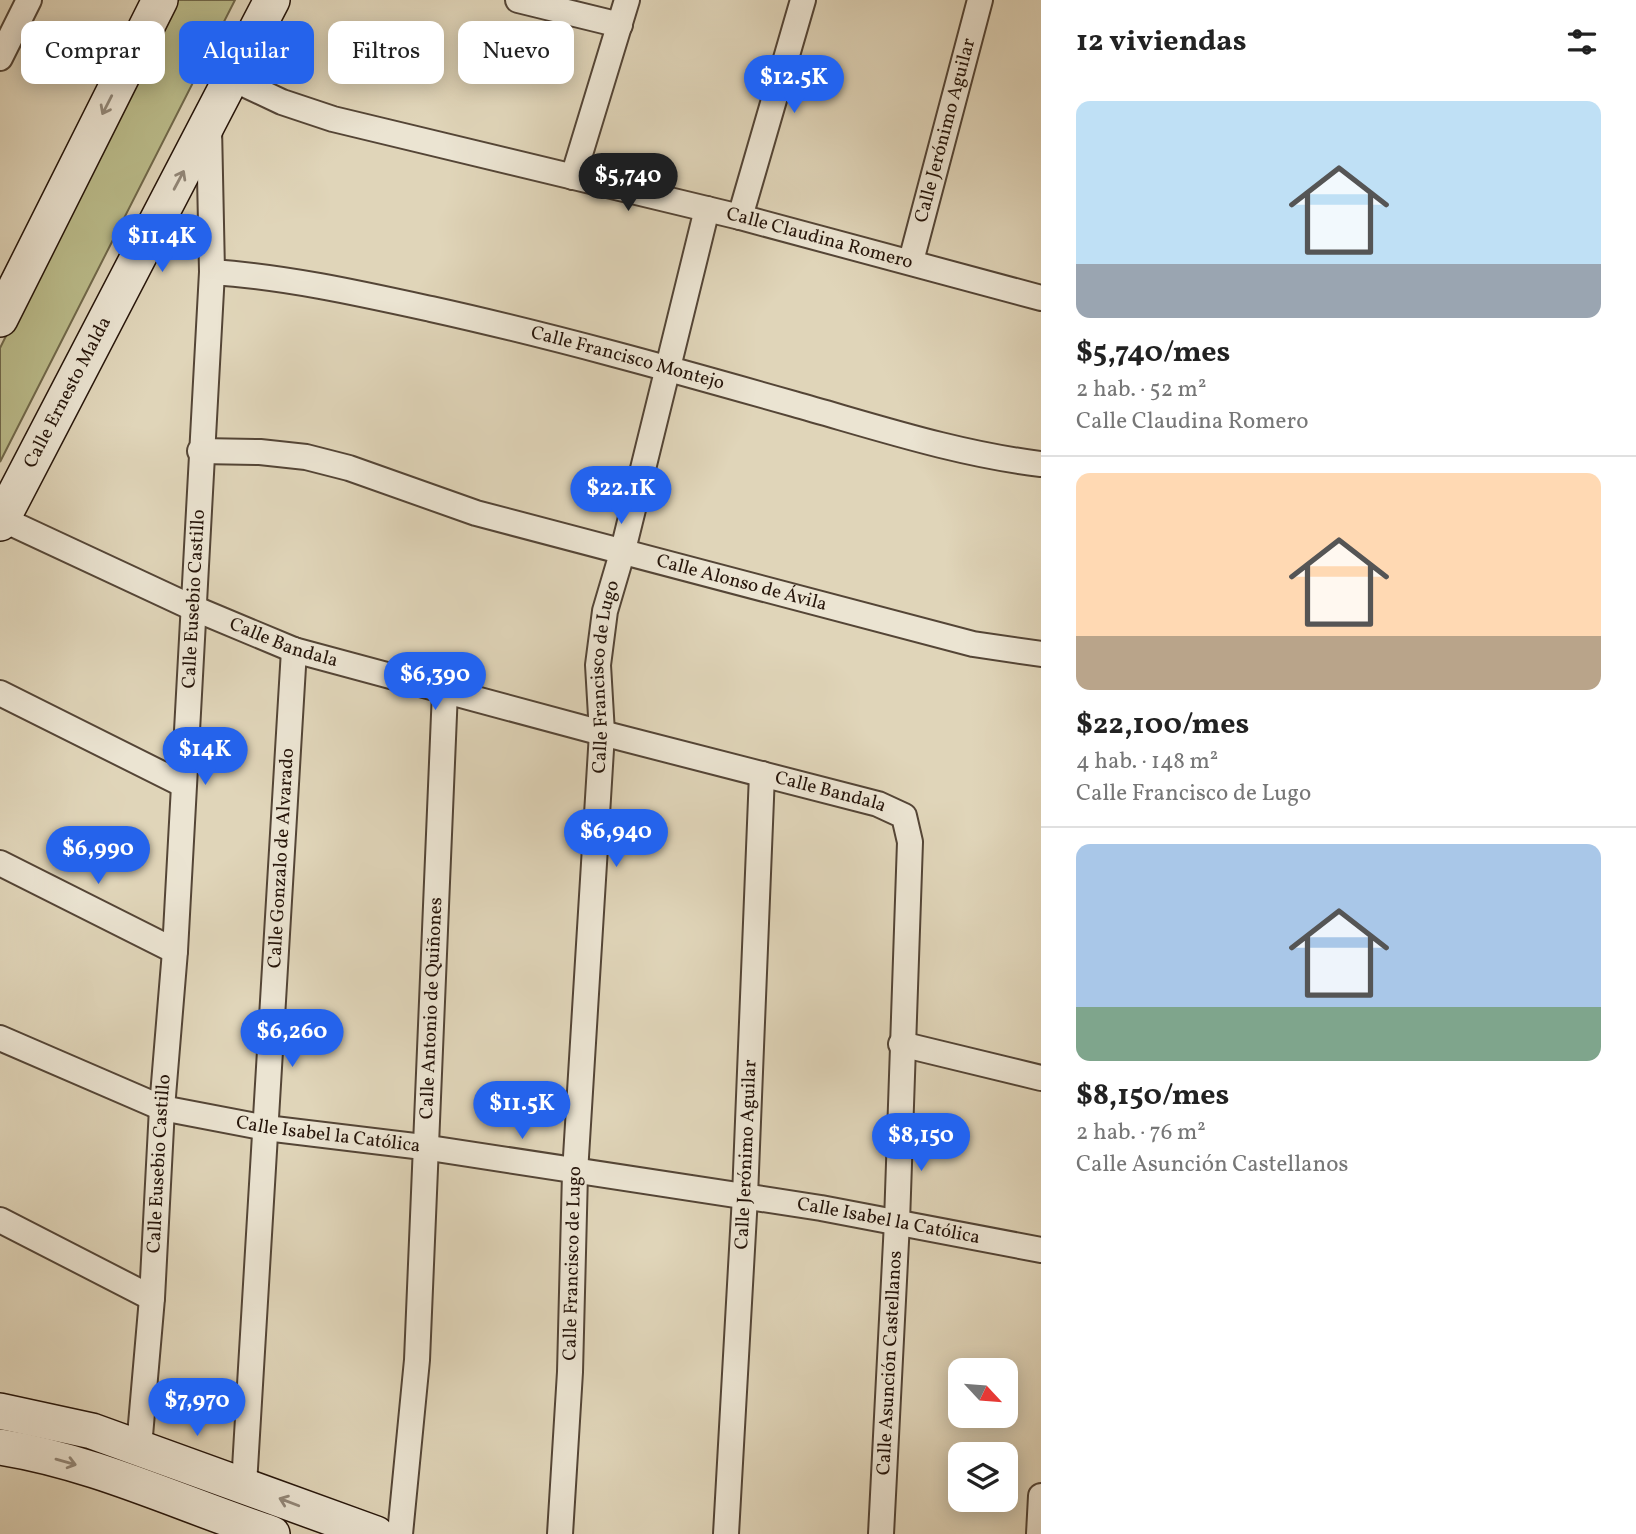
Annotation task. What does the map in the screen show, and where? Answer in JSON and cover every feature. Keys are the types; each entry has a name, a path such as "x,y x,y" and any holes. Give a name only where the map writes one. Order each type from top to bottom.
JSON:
{"main road":[{"path":"0,319 160,0"},
{"name":"Calle Ernesto Malda","path":"262,21 272,0"},
{"name":"Calle Ernesto Malda","path":"1,521 230,84"},
{"path":"0,1411 42,1418 139,1447 376,1534"},
{"path":"0,1447 33,1452 129,1480 272,1534"}],"street":[{"path":"0,58 29,0"},
{"path":"518,0 620,24"},
{"path":"573,177 627,0"},
{"path":"740,217 803,0"},
{"name":"Calle Jerónimo Aguilar","path":"911,261 980,0"},
{"name":"Calle Claudina Romero","path":"244,84 282,102 333,119 740,217 1041,298"},
{"name":"Calle Eusebio Castillo","path":"139,1447 152,1298 162,1108 175,951 191,607 212,272 208,125"},
{"name":"Calle Francisco de Lugo","path":"560,1534 570,1372 575,1173 602,733 598,665 605,611 623,550 707,209"},
{"name":"Calle Francisco Montejo","path":"212,272 268,276 337,288 477,319 667,368 982,457 1041,464"},
{"name":"Calle Alonso de Ávila","path":"200,451 260,452 306,457 349,468 476,513 973,644 1041,654"},
{"name":"Calle Bandala","path":"1,521 191,607 294,650 878,804 904,816"},
{"name":"Calle Gonzalo de Alvarado","path":"244,1485 294,650"},
{"name":"Calle Antonio de Quiñones","path":"400,1534 416,1360 423,1147 445,691"},
{"path":"0,693 183,784"},
{"name":"Calle Jerónimo Aguilar","path":"726,1534 745,1196 762,774"},
{"name":"Calle Asunción Castellanos","path":"881,1534 897,1222 910,842 904,816"},
{"path":"0,863 175,951"},
{"name":"Calle Isabel la Católica","path":"0,1038 162,1108 266,1128 423,1147 575,1173 745,1196 1041,1250"},
{"path":"901,1044 1041,1078"},
{"path":"0,1220 152,1298"},
{"path":"0,1396 42,1418"},
{"path":"1039,1534 1041,1496"}],"green space":[{"path":"173,0 235,0 224,21 179,21 179,84 192,84 0,462 0,348 131,84 165,84 165,21 163,21"}]}
